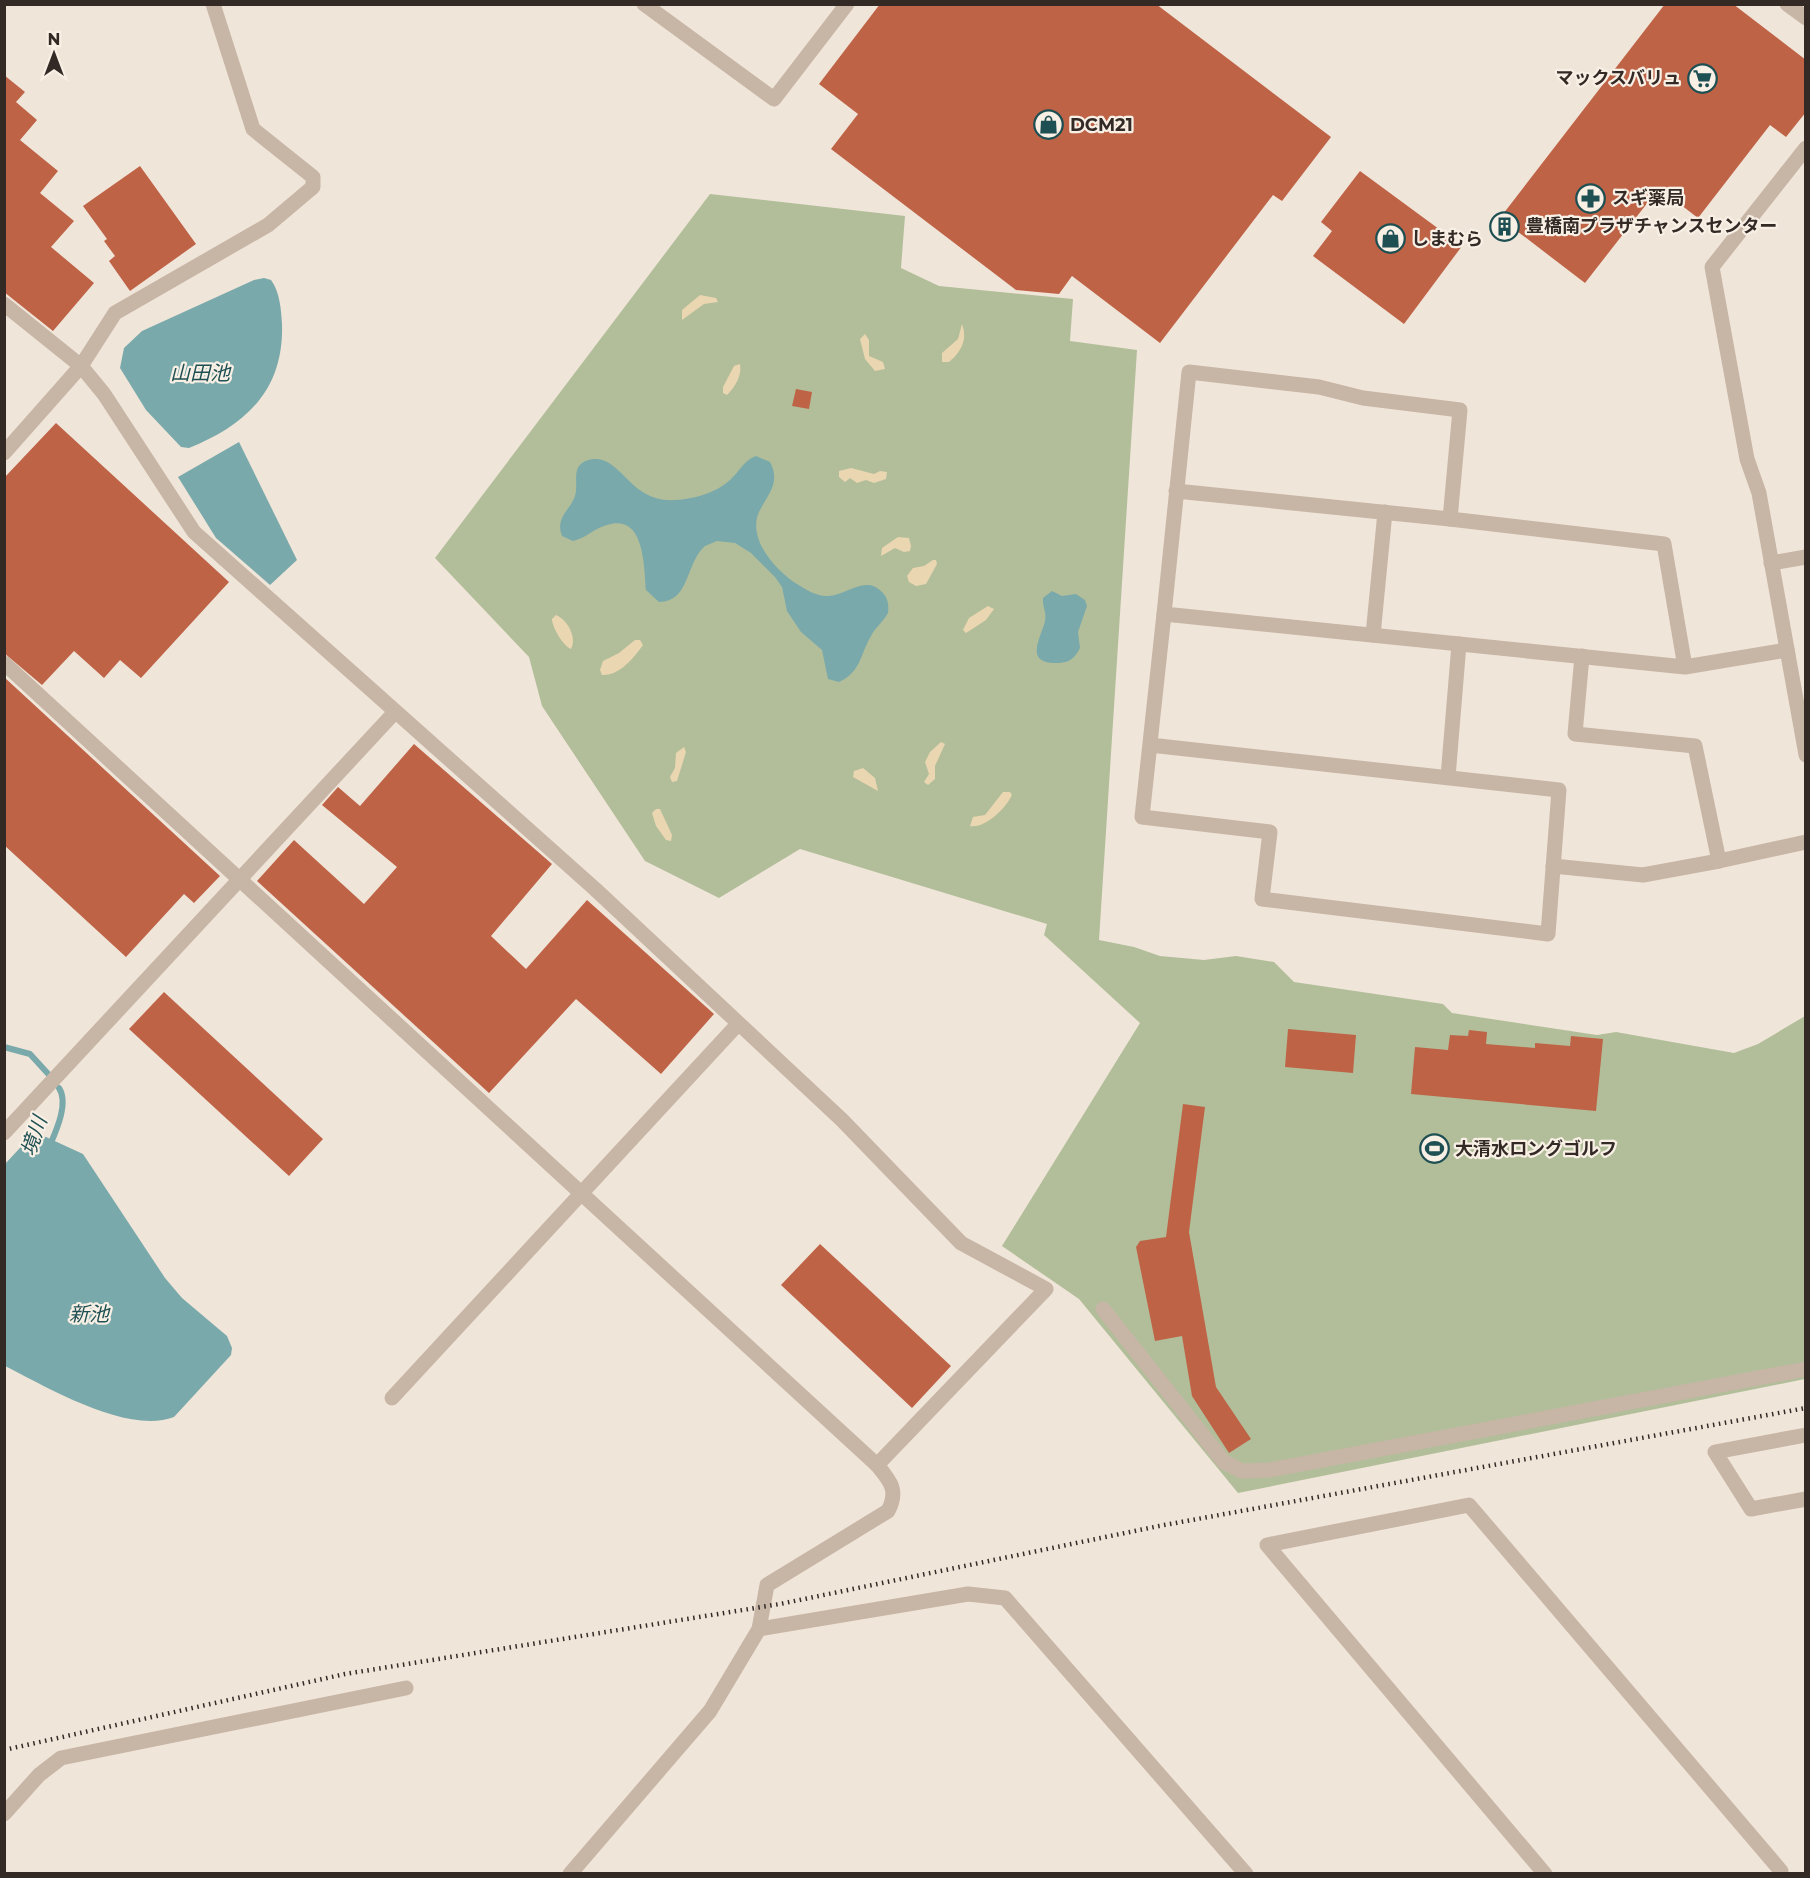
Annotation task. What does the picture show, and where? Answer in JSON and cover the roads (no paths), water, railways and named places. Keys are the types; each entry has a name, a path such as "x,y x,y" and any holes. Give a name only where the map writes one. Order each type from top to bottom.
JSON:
{"street":[{"path":"4,453 81,366 115,313 267,225 313,187 313,177 293,158 253,129 213,4"},
{"path":"644,4 774,99 847,4"},
{"path":"1787,4 1806,18"},
{"path":"1806,148 1712,267 1747,459 1759,493 1806,755"},
{"path":"4,304 81,366 104,394 194,532 595,888 842,1120 960,1243 1046,1289 877,1465"},
{"path":"1150,745 1559,790 1548,934 1262,899 1269,832 1142,817 1189,372 1319,387 1363,398 1460,410 1450,519"},
{"path":"1176,491 1664,544 1685,667"},
{"path":"1373,635 1385,512"},
{"path":"1771,562 1806,557"},
{"path":"1164,614 1685,667 1787,650"},
{"path":"1448,777 1459,644"},
{"path":"1582,656 1575,734 1695,746 1719,861"},
{"path":"4,663 877,1465 894,1486 894,1500 888,1511 767,1585 759,1629 710,1711 570,1874"},
{"path":"4,1133 240,882 395,712"},
{"path":"1553,866 1643,875 1806,842"},
{"path":"392,1398 738,1024"},
{"path":"1102,1309 1224,1462 1242,1471 1270,1470 1806,1369"},
{"path":"1806,1435 1715,1452 1751,1509 1806,1499"},
{"path":"1545,1874 1267,1545 1469,1505 1781,1871"},
{"path":"759,1629 968,1594 1005,1598 1246,1874"},
{"path":"4,1814 39,1775 61,1758 406,1688"}],"water":[{"name":"山田池","path":"264,278 271,280 276,290 280,301 282,324 281,347 276,368 268,386 258,402 228,428 189,448 181,447 146,410 120,368 124,348 142,331 254,280"},
{"path":"239,442 297,560 270,585 216,538 178,477"},
{"path":"756,456 770,462 773,469 774,482 756,522 760,543 773,563 789,578 818,595 833,595 868,585 882,592 887,599 888,613 867,643 856,668 839,682 828,679 822,650 801,632 787,611 782,587 775,577 751,553 735,543 717,541 705,546 694,562 682,589 669,600 659,602 646,590 640,544 636,534 629,527 620,523 607,525 573,541 562,536 560,529 562,517 572,503 576,491 578,468 586,461 597,459 606,461 648,495 675,500 697,497 711,492 730,480"},
{"path":"1052,591 1062,596 1076,594 1085,600 1087,606 1078,632 1080,648 1076,655 1062,663 1047,662 1037,655 1045,618 1043,598"},
{"name":"新池","path":"32,1135 46,1137 83,1154 165,1278 182,1298 227,1336 232,1348 231,1355 174,1417 155,1421 134,1420 111,1414 65,1396 5,1366 5,1164"}],"waterway":[{"name":"境川","path":"4,1047 30,1054 51,1077"},
{"name":"境川","path":"50,1145 62,1109 63,1101 59,1088"}],"railway":[{"path":"4,1750 345,1674 780,1604 1159,1526 1806,1408"}],"place":[{"name":"マックスバリュ","path":"1702,78"},
{"name":"DCM21","path":"1049,125"},
{"name":"スギ薬局","path":"1591,198"},
{"name":"豊橋南プラザチャンスセンター","path":"1505,226"},
{"name":"しまむら","path":"1390,239"},
{"name":"大清水ロングゴルフ","path":"1434,1149"}]}
